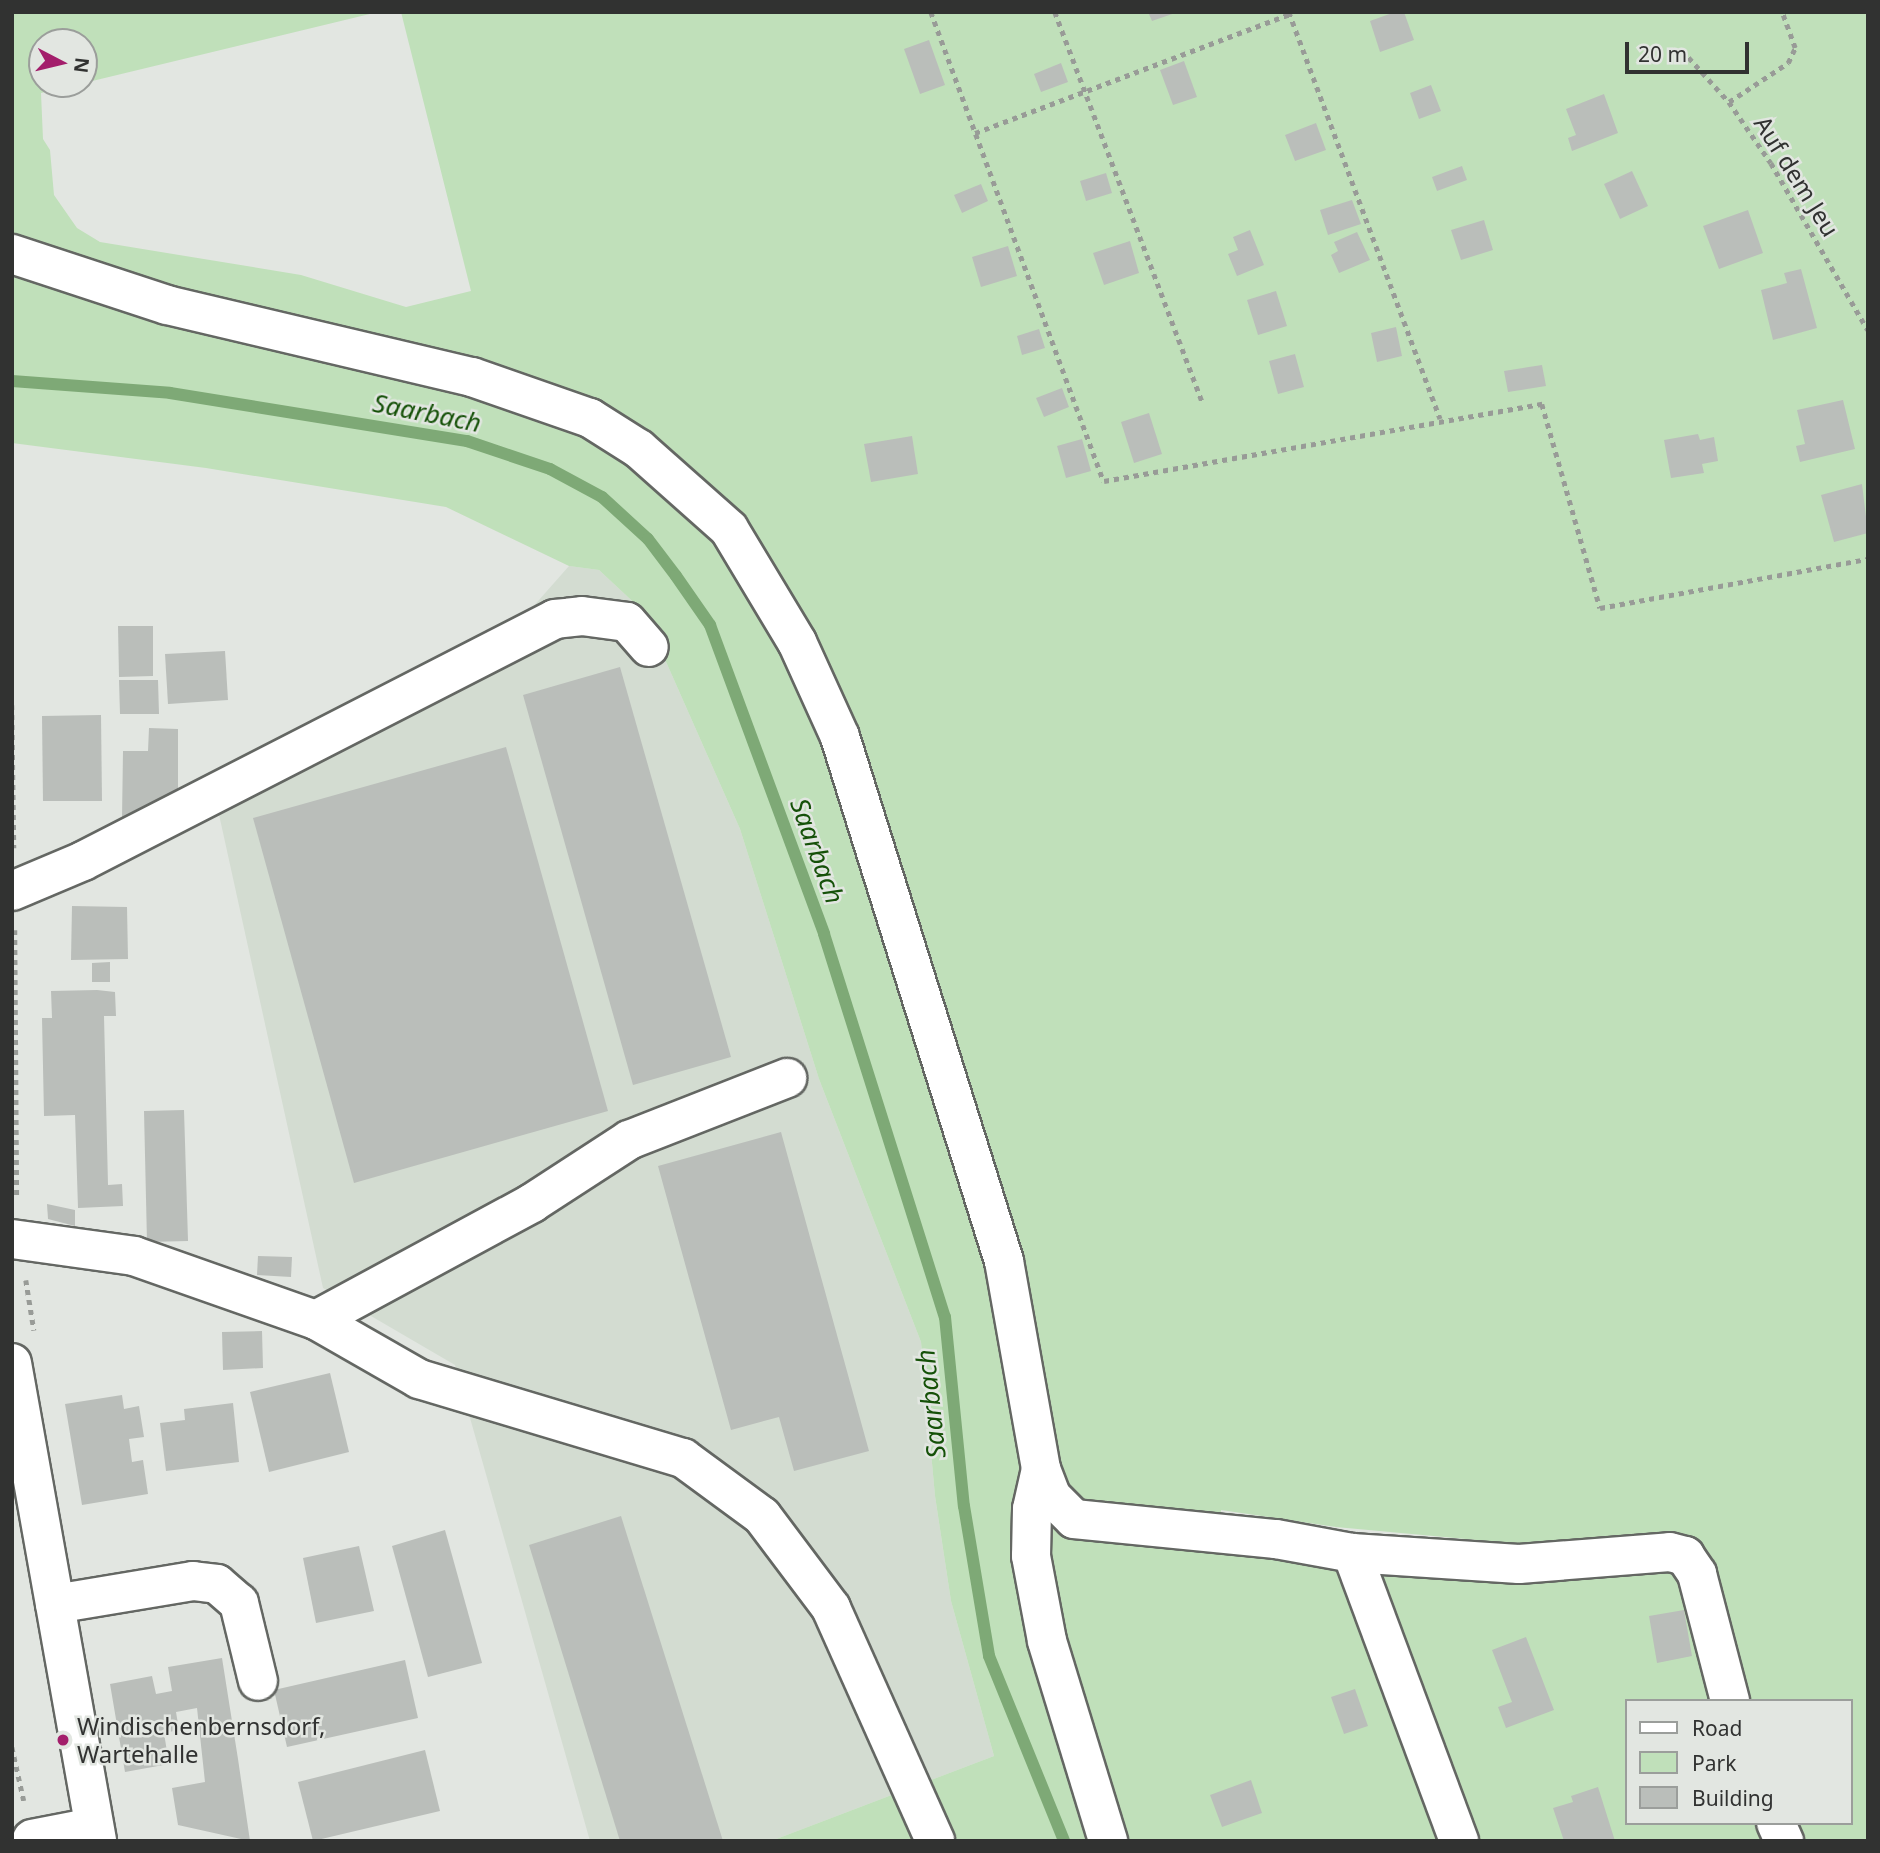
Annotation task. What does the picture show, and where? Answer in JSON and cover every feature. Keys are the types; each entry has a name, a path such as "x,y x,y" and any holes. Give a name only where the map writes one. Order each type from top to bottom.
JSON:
{"main road":[{"path":"12,254 179,308 472,377 590,418 639,449 729,529 797,642 840,737 1004,1261 1041,1469 1052,1497 1074,1519 1276,1539 1352,1553 1519,1563 1670,1552 1685,1556 1697,1574 1729,1699"},
{"path":"12,891 83,861 555,619 582,616 626,622 649,647"},
{"path":"316,1320 532,1203 629,1140 787,1078"},
{"path":"12,1238 134,1256 316,1320 419,1379 683,1458 762,1516 831,1608 935,1841"},
{"path":"12,1363 96,1834 32,1839"},
{"path":"1041,1469 1032,1509 1031,1556 1047,1641 1108,1841"},
{"path":"1352,1553 1459,1841"},
{"path":"55,1604 193,1581 217,1584 239,1603 258,1681"},
{"path":"1777,1825 1784,1841"}],"path":[{"path":"931,12 1104,481 1440,419 1542,404 1601,607 1868,559"},
{"path":"1055,12 1203,404"},
{"path":"1729,102 1788,63 1795,48 1782,12"},
{"path":"975,133 1289,13 1440,419"},
{"name":"Auf dem Jeu","path":"1682,50 1729,102 1771,163 1868,330"},
{"path":"12,1747 32,1839"}],"shaded area":[{"path":"569,566 599,570 644,612 740,829 819,1079 921,1342 935,1496 951,1601 994,1756 771,1841 590,1841 455,1365 323,1288 211,778 524,617"}],"green space":[{"path":"12,12 378,12 98,80 98,28 28,28 28,98 41,98 43,139 50,150 54,195 77,228 100,242 301,275 406,307 471,291 401,12 1868,12 1868,1841 1799,1841 1791,1825 1852,1825 1852,1699 1738,1699 1704,1566 1617,1538 1520,1544 1336,1527 1221,1510 1220,1546 1678,1566 1720,1699 1624,1699 1624,1825 1765,1825 1774,1841 771,1841 994,1756 951,1601 935,1496 921,1342 819,1079 740,829 644,612 599,570 569,566 446,507 206,468 12,443"}],"building":[{"path":"1148,12 1175,12 1175,13 1152,21"},
{"path":"1395,12 1404,12 1414,40 1380,52 1370,21"},
{"path":"929,40 945,85 920,94 904,49"},
{"path":"1184,61 1197,97 1173,105 1160,70"},
{"path":"1061,63 1068,82 1041,92 1034,74"},
{"path":"1431,85 1441,111 1419,119 1410,93"},
{"path":"1604,94 1618,133 1572,151 1568,138 1576,135 1566,109"},
{"path":"1316,123 1326,150 1295,161 1285,135"},
{"path":"1462,166 1467,180 1437,191 1432,177"},
{"path":"1632,171 1648,206 1620,219 1604,184"},
{"path":"1106,173 1112,193 1086,201 1080,181"},
{"path":"981,184 988,201 962,213 954,195"},
{"path":"1352,200 1361,224 1328,235 1320,210"},
{"path":"1748,210 1763,253 1719,269 1703,226"},
{"path":"1484,220 1493,250 1461,260 1451,230"},
{"path":"1250,230 1264,265 1237,276 1228,254 1238,250 1233,237"},
{"path":"1357,232 1370,260 1339,273 1331,255 1338,251 1334,242"},
{"path":"1130,241 1139,273 1104,285 1093,253"},
{"path":"1008,246 1017,276 981,287 972,257"},
{"path":"1801,269 1817,328 1773,340 1761,290 1787,283 1784,273"},
{"path":"1276,291 1287,326 1258,335 1247,300"},
{"path":"1396,327 1402,356 1377,362 1371,333"},
{"path":"1039,329 1045,348 1022,355 1017,336"},
{"path":"1295,354 1304,387 1278,394 1269,361"},
{"path":"1542,365 1546,386 1508,392 1504,371"},
{"path":"1062,388 1069,407 1044,417 1036,398"},
{"path":"1843,400 1855,449 1800,462 1796,446 1805,444 1797,410"},
{"path":"1149,413 1162,454 1134,463 1121,422"},
{"path":"1698,434 1700,440 1714,437 1718,461 1702,464 1704,473 1671,478 1664,440"},
{"path":"912,436 918,474 871,482 864,444"},
{"path":"1082,439 1091,471 1066,478 1057,446"},
{"path":"1862,484 1868,533 1834,542 1821,495"},
{"path":"118,626 153,626 153,676 119,677"},
{"path":"225,651 228,700 168,704 165,654"},
{"path":"620,667 731,1057 633,1085 523,695"},
{"path":"119,680 158,680 159,714 120,714"},
{"path":"101,715 102,801 43,801 42,716"},
{"path":"149,728 178,729 178,789 122,819 123,751 148,751"},
{"path":"506,747 608,1111 354,1183 253,818"},
{"path":"72,906 127,907 128,959 71,960"},
{"path":"110,962 110,982 92,982 92,963"},
{"path":"51,991 115,992 116,1016 104,1016 108,1185 122,1184 123,1206 78,1208 75,1115 44,1116 42,1018 52,1018"},
{"path":"184,1110 188,1241 147,1242 144,1111"},
{"path":"781,1132 869,1451 794,1471 779,1417 731,1430 658,1166"},
{"path":"47,1204 75,1210 75,1226 48,1219"},
{"path":"258,1256 292,1257 291,1277 257,1275"},
{"path":"262,1331 263,1368 223,1370 222,1332"},
{"path":"330,1373 349,1452 269,1472 250,1392"},
{"path":"122,1395 124,1409 139,1406 144,1437 129,1439 132,1462 143,1460 148,1494 82,1505 65,1404"},
{"path":"233,1403 239,1462 166,1471 160,1423 185,1420 184,1409"},
{"path":"621,1516 723,1841 620,1841 529,1545"},
{"path":"445,1530 482,1663 428,1677 392,1546"},
{"path":"359,1546 374,1611 316,1623 303,1558"},
{"path":"1684,1610 1692,1656 1657,1663 1649,1616"},
{"path":"1526,1637 1554,1710 1506,1728 1498,1707 1512,1702 1492,1650"},
{"path":"222,1658 250,1841 178,1825 172,1788 205,1782 197,1708 176,1712 179,1730 164,1733 169,1764 125,1772 110,1684 152,1676 156,1694 172,1691 168,1667"},
{"path":"405,1660 418,1718 287,1747 274,1690"},
{"path":"1355,1689 1368,1726 1344,1734 1331,1697"},
{"path":"425,1750 440,1811 313,1841 298,1782"},
{"path":"1251,1780 1262,1813 1222,1827 1210,1795"},
{"path":"1598,1787 1615,1841 1564,1841 1553,1808 1573,1802 1571,1796"}],"waterway":[{"name":"Saarbach","path":"12,381 170,393 467,441 550,469 602,497 648,539 676,576 710,625 824,934 945,1317 964,1506 989,1656 1064,1841"}],"place":[{"name":"Windischenbernsdorf, Wartehalle","path":"63,1740"}]}
